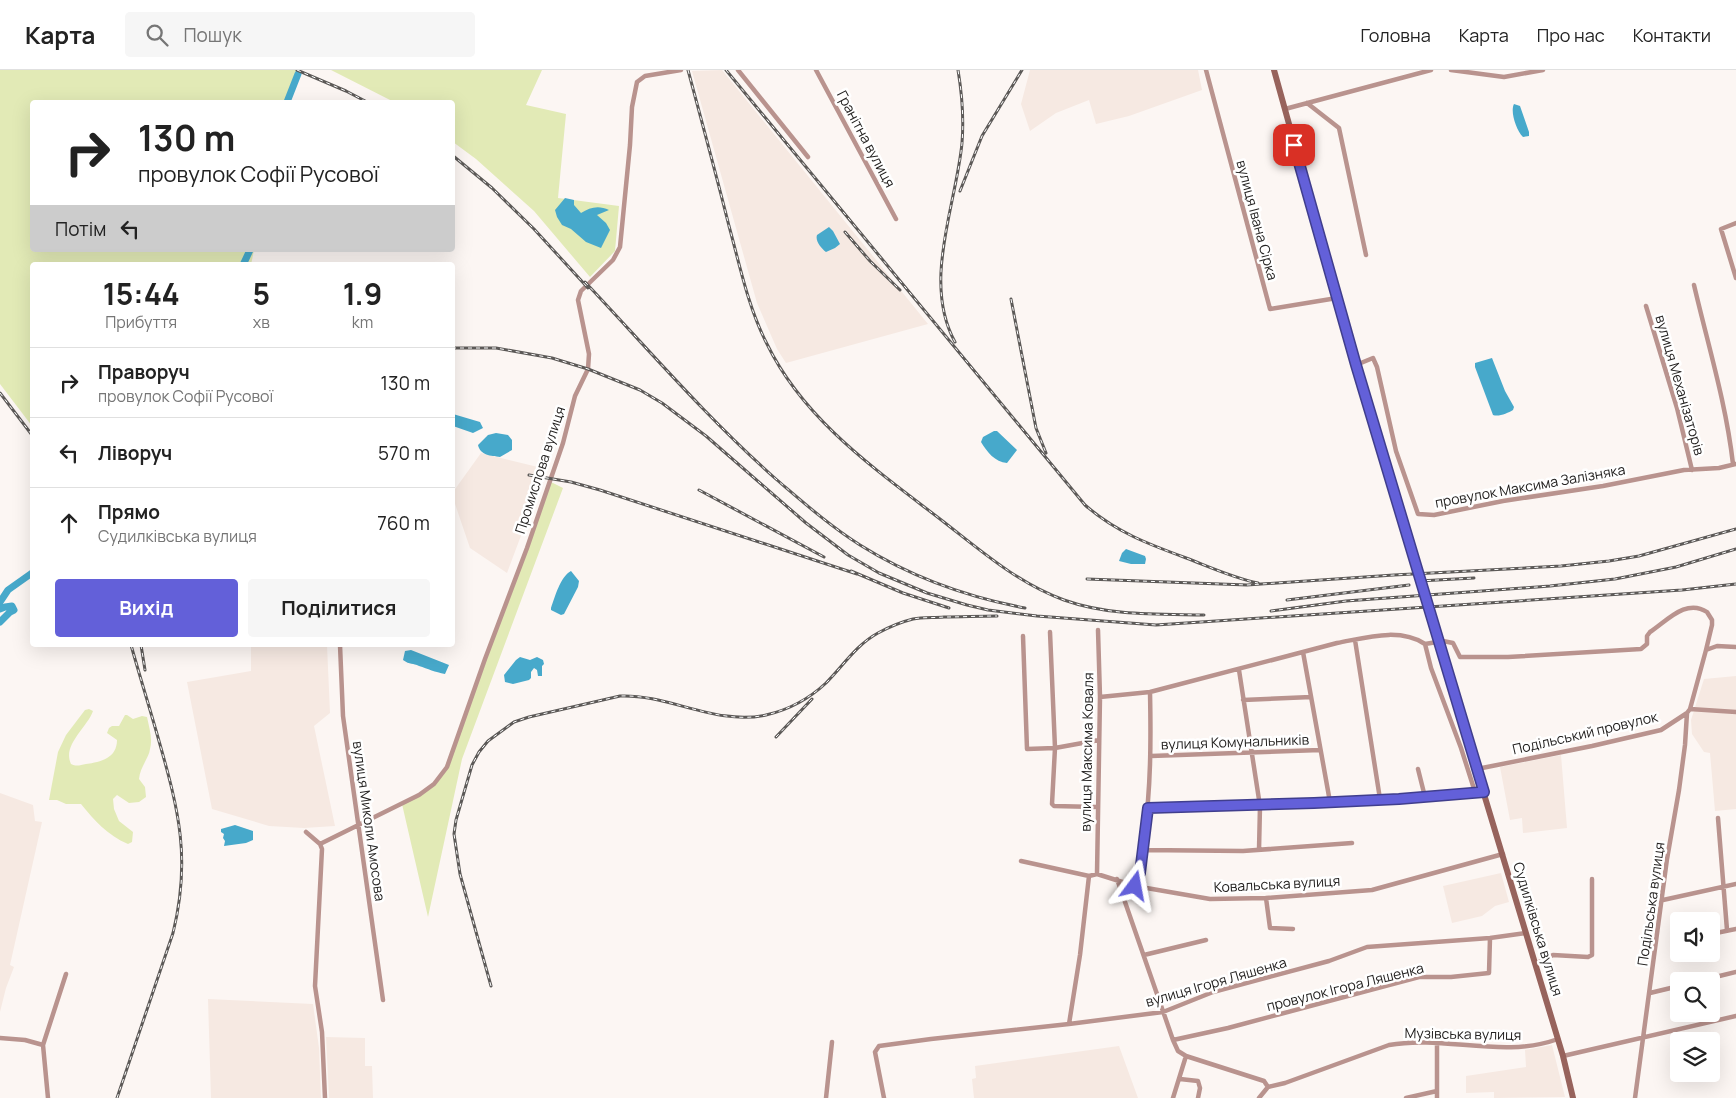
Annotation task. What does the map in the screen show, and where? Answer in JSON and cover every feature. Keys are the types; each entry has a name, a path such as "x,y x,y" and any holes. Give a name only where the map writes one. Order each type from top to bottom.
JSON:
{"main road":[{"path":"1274,70 1356,365"},
{"name":"Судилківська вулиця","path":"1356,365 1558,1039 1573,1098"}],"street":[{"name":"Промислова вулиця","path":"320,844 419,795 434,784 447,767 527,548 563,442 576,396 588,369 589,354 578,300 581,291 613,260 620,247 632,106 638,82 645,76 668,74 681,70"},
{"path":"738,70 808,157"},
{"name":"Гранітна вулиця","path":"816,70 896,220"},
{"name":"вулиця Івана Сірка","path":"1206,70 1270,309 1337,298"},
{"path":"1285,109 1431,70"},
{"path":"1451,70 1504,77 1544,70"},
{"path":"1307,103 1339,128 1366,255"},
{"path":"1736,223 1721,229 1736,278"},
{"path":"1694,285 1722,394 1734,464"},
{"name":"вулиця Механізаторів","path":"1646,306 1677,408 1692,470"},
{"name":"провулок Максима Залізняка","path":"1356,365 1373,358 1377,367 1396,451 1418,514 1434,515 1504,501 1692,470 1719,468 1734,464"},
{"path":"1100,697 1150,692 1303,652 1355,640 1395,634 1413,637 1425,644 1443,641 1453,643 1460,657 1508,657 1641,649 1648,644 1647,636 1650,632 1682,610 1695,606 1707,612 1712,620 1706,650 1688,711 1736,712"},
{"name":"вулиця Максима Коваля","path":"1097,874 1100,697 1098,630"},
{"path":"1050,632 1055,748 1052,805 1097,807"},
{"path":"1023,636 1027,749 1055,748 1099,740"},
{"path":"1355,640 1380,799"},
{"path":"1425,644 1431,668 1461,748 1475,792"},
{"path":"1706,650 1717,646 1736,647"},
{"name":"вулиця Миколи Амосова","path":"340,647 343,716 383,1000"},
{"path":"1303,652 1330,802"},
{"path":"1238,670 1260,806 1259,850"},
{"path":"1135,886 1140,873 1148,808 1151,756 1150,692"},
{"path":"1244,700 1311,697"},
{"name":"Подільський провулок","path":"1477,769 1661,730 1688,711"},
{"name":"Подільська вулиця","path":"1635,1098 1667,859 1684,754 1688,711"},
{"name":"вулиця Комунальників","path":"1151,756 1320,750"},
{"path":"1418,769 1425,797"},
{"path":"1148,808 1260,806 1484,792"},
{"path":"1718,818 1727,930"},
{"path":"306,832 320,844 322,849 315,986 322,1032 325,1098"},
{"path":"1143,850 1244,851 1352,843"},
{"name":"Ковальська вулиця","path":"1097,874 1135,886 1210,899 1266,898 1372,890 1503,854"},
{"path":"1021,862 1089,876 1097,874"},
{"path":"1069,1024 1080,954 1089,876"},
{"path":"1535,964 1553,955 1588,958 1592,955 1592,879"},
{"path":"1117,880 1178,1051 1186,1056 1264,1081 1268,1087 1259,1098"},
{"path":"1662,900 1736,884"},
{"path":"1266,898 1270,928 1293,929"},
{"path":"1720,932 1736,929"},
{"name":"вулиця Ігоря Ляшенка","path":"884,1098 875,1052 879,1046 1163,1012 1213,992 1329,961 1367,947 1490,938 1526,933"},
{"name":"провулок Ігора Ляшенка","path":"1173,1040 1237,1026 1418,977 1450,977 1489,973 1490,938"},
{"path":"1144,954 1206,940"},
{"path":"1720,976 1736,972"},
{"path":"48,1098 43,1045 66,974"},
{"path":"1650,993 1670,988"},
{"path":"1563,1056 1736,1016"},
{"path":"0,1038 25,1040 43,1045"},
{"name":"Музівська вулиця","path":"1268,1087 1340,1064 1381,1047 1405,1042 1437,1042 1500,1048 1523,1048 1558,1039"},
{"path":"826,1098 832,1042"},
{"path":"1437,1042 1437,1098"},
{"path":"1173,1098 1186,1056"},
{"path":"1180,1079 1198,1081 1200,1088 1198,1098"},
{"path":"1406,1098 1437,1091"}],"shaded area":[{"path":"722,70 928,324 786,363 777,349 757,303 692,71"},
{"path":"1030,70 1198,70 1202,90 1129,116 1096,124 1089,100 1056,113 1030,131 1021,104"},
{"path":"481,453 546,469 507,573 470,548 455,504 455,489"},
{"path":"251,647 327,647 330,713 314,726 335,826 304,828 269,826 212,809 187,682 251,671"},
{"path":"1736,676 1736,809 1715,811 1710,753 1704,752 1692,734 1691,720 1704,679"},
{"path":"1561,755 1567,828 1523,833 1522,818 1510,820 1500,767"},
{"path":"0,793 33,805 35,821 42,822 10,965 14,967 0,1012"},
{"path":"1501,873 1509,902 1495,906 1482,916 1452,923 1443,886"},
{"path":"208,999 313,1004 319,1048 321,1098 211,1098"},
{"path":"326,1037 365,1038 365,1066 372,1066 373,1098 329,1098"},
{"path":"1552,1045 1565,1097 1494,1098 1494,1092 1466,1093 1466,1076 1526,1067 1525,1050"},
{"path":"1119,1046 1138,1098 974,1098 972,1079 976,1078 975,1066"}],"green space":[{"path":"0,70 297,70 290,100 30,100 30,252 254,252 252,262 30,262 30,423 0,384"},
{"path":"331,70 542,70 526,105 566,114 558,198 619,206 615,251 590,277 534,211 476,159 455,143 455,100 390,100"},
{"path":"551,482 563,488 462,759 428,917 402,804 419,795 442,775"},
{"path":"85,710 93,711 72,743 70,750 69,757 73,765 78,766 97,762 111,755 117,740 107,733 112,726 119,726 125,715 133,719 142,716 147,717 151,745 139,779 145,787 146,797 139,802 129,803 117,795 113,799 114,809 119,821 133,832 132,842 128,844 96,822 81,804 66,804 57,800 49,800 58,752 66,735"}],"water":[{"path":"1514,104 1520,106 1529,136 1523,137 1518,130 1513,116"},
{"path":"565,198 574,200 574,205 581,213 595,207 609,210 597,215 606,223 610,230 601,248 586,242 571,229 562,225 555,210"},
{"path":"829,227 840,244 826,252 819,244 817,235"},
{"path":"1492,358 1505,391 1514,407 1511,411 1498,415 1493,415 1475,367 1475,363"},
{"path":"455,415 480,422 483,428 473,433 455,427"},
{"path":"997,431 1017,450 1007,463 999,461 992,456 981,442 983,437"},
{"path":"496,433 508,435 512,440 512,450 500,457 483,453 478,445 488,435"},
{"path":"1126,549 1145,556 1145,564 1131,564 1119,561"},
{"path":"571,571 579,581 578,587 564,614 561,615 551,610 551,608 561,582"},
{"path":"411,650 449,665 445,674 403,660 405,651"},
{"path":"520,657 530,660 537,657 543,660 542,676 538,676 537,670 534,668 529,680 513,684 505,682 504,675"},
{"path":"235,825 253,831 253,840 246,843 224,846 224,834 221,832 221,829"}],"waterway":[{"path":"288,100 298,74"},
{"path":"244,262 249,252"},
{"path":"0,602 8,590 30,574"},
{"path":"0,609 12,606 14,610 0,622"}],"railway":[{"path":"297,70 363,100"},
{"path":"688,70 741,271 760,330 782,371 821,420 866,462 984,553 1014,575 1047,593 1081,605 1115,612 1204,615"},
{"path":"726,70 1085,505 1122,531 1161,549 1258,583"},
{"path":"955,342 946,319 941,294 941,269 962,143 963,124 958,70"},
{"path":"960,191 982,136 1022,70"},
{"path":"455,157 492,188 534,229 588,288"},
{"path":"845,232 870,261 900,290"},
{"path":"585,282 727,433 777,480 838,530 879,556 919,576 961,592 1025,608"},
{"path":"1011,299 1036,428 1046,453"},
{"path":"455,348 496,348 552,358 588,369 640,390 662,403 706,436 806,523 848,555 879,573 927,593 988,610 1037,616 1156,625 1682,590 1736,584"},
{"path":"0,393 30,432"},
{"path":"529,475 571,482 600,490 857,574"},
{"path":"699,490 824,557"},
{"path":"1087,579 1247,585 1561,566 1639,556 1736,529"},
{"path":"1271,611 1346,601 1550,586 1615,579 1676,567 1736,549"},
{"path":"851,571 903,593 949,608"},
{"path":"1419,581 1474,578"},
{"path":"1287,600 1409,585"},
{"path":"491,986 460,874 454,834 456,820 472,765 488,741 514,722 620,696 656,700 729,716 766,715 790,707 813,694 826,683 863,643 891,627 909,620 921,618 997,616"},
{"path":"117,1098 173,933 178,907 182,859 177,813 172,790 132,647"},
{"path":"141,647 145,670"},
{"path":"776,737 812,699"}],"route":[{"path":"1135,886 1140,873 1148,808 1260,806 1399,799 1484,792 1410,549 1328,269 1294,145"}]}
